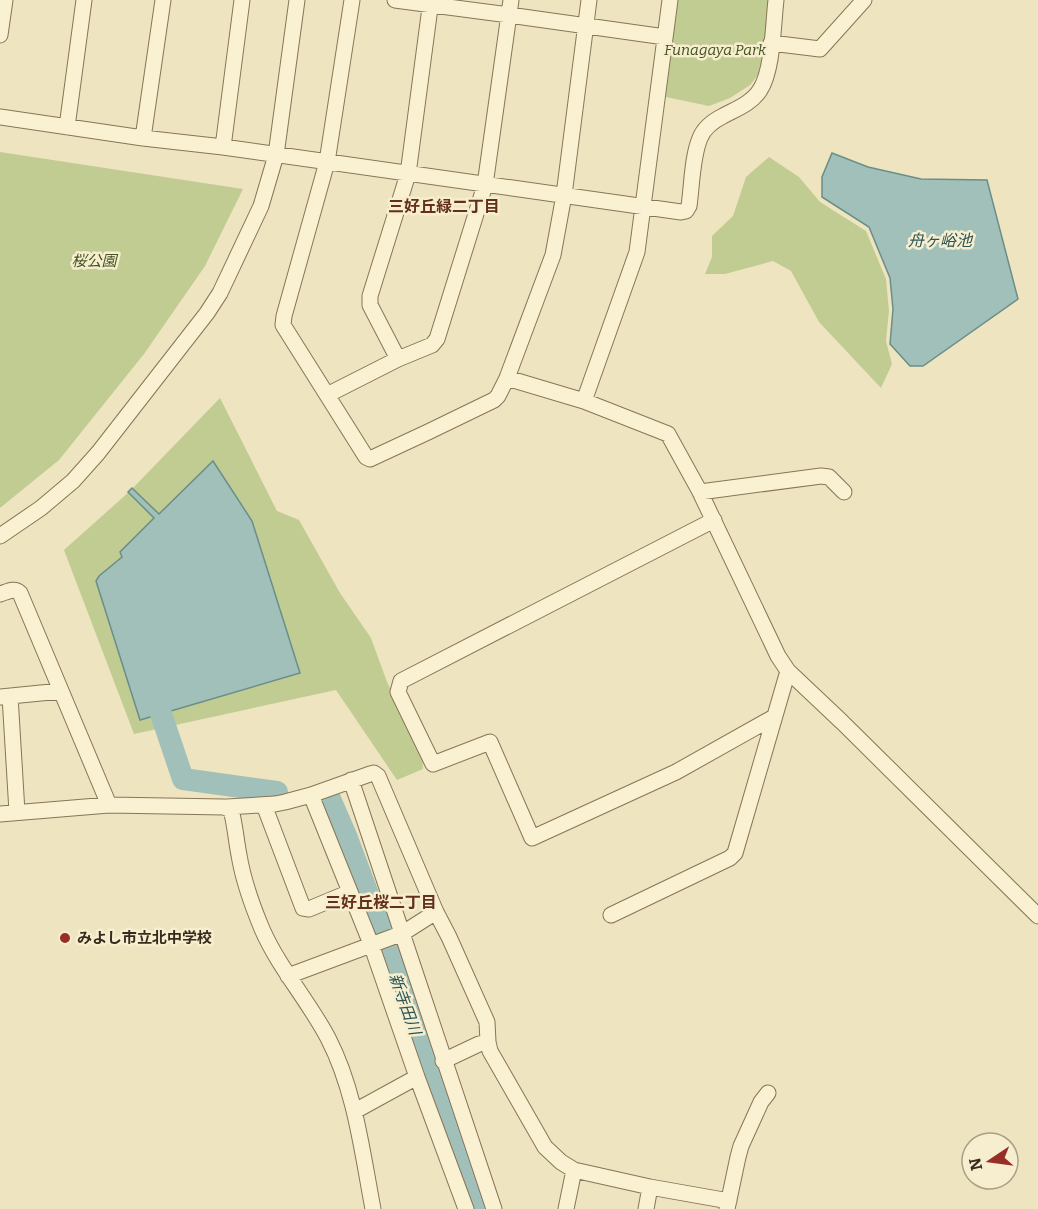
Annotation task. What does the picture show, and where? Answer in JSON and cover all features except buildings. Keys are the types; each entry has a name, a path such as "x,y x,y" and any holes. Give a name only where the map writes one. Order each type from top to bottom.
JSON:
{"street":[{"path":"0,34 4,0"},
{"path":"67,127 84,0"},
{"path":"144,138 163,0"},
{"path":"223,147 242,0"},
{"path":"0,536 41,508 73,481 105,445 207,314 220,293 261,206 276,155 297,0"},
{"path":"352,0 327,162 283,325 366,457 370,459 494,400 507,378 553,255 564,195 589,0"},
{"path":"395,0 510,7 586,26 665,38"},
{"path":"584,401 637,252 670,0"},
{"path":"0,117 681,212 686,211 689,206 700,137 713,122 752,100 760,90 767,70 776,0"},
{"path":"771,43 820,49 864,0"},
{"path":"398,359 370,305 370,296 408,174 430,2"},
{"path":"327,395 398,359 432,345 437,339 485,185 510,7"},
{"path":"507,378 584,401 668,434 700,492 778,656 788,671 1038,916"},
{"path":"700,492 821,476 829,477 844,492"},
{"path":"714,520 401,681 398,692 433,764 490,742 532,838 676,772 774,717"},
{"path":"0,594 11,590 17,590 20,593 109,806"},
{"path":"611,915 730,858 735,853 788,671"},
{"path":"18,812 5,696 61,691"},
{"path":"0,814 109,806 227,807 275,804 311,795 374,773 380,778 436,912 450,937 487,1022 490,1051 545,1148 573,1170 728,1205 741,1146 761,1102 768,1093"},
{"path":"351,780 494,1209"},
{"path":"311,795 371,944 466,1209"},
{"path":"264,805 303,908 309,909 350,892"},
{"path":"227,807 232,813 239,857 253,908 263,931 336,1055 355,1111 373,1209"},
{"path":"288,976 403,933 436,912"},
{"path":"443,1061 488,1042"},
{"path":"355,1111 417,1077"},
{"path":"566,1209 573,1170"},
{"path":"646,1209 650,1187"}],"green space":[{"name":"Funagaya Park","path":"673,0 770,0 762,70 750,85 730,98 709,106 661,96"},
{"name":"桜公園","path":"0,152 243,189 205,266 144,354 59,460 0,508"},
{"path":"769,157 799,177 820,202 866,231 886,279 889,311 886,341 892,364 881,388 819,322 791,271 773,261 725,274 705,274 712,257 712,236 733,216 746,177"},
{"path":"220,398 277,511 299,520 340,593 371,638 387,682 422,750 423,769 397,780 336,690 134,734 64,550 130,491"}],"water":[{"name":"舟ヶ峪池","path":"832,153 868,167 921,179 987,180 1018,299 923,366 910,366 890,344 893,309 890,278 869,227 822,197 822,177"},
{"path":"213,461 252,521 300,673 140,720 96,581 122,557 120,552 154,518 128,492 132,488 159,514"}],"waterway":[{"name":"新寺田川","path":"167,685 159,708 183,779 277,792"},
{"name":"新寺田川","path":"330,799 378,921 480,1209"}],"place":[{"name":"みよし市立北中学校","path":"65,938"}],"district":[{"name":"三好丘緑二丁目","path":"444,206"},
{"name":"三好丘桜二丁目","path":"381,902"}]}
